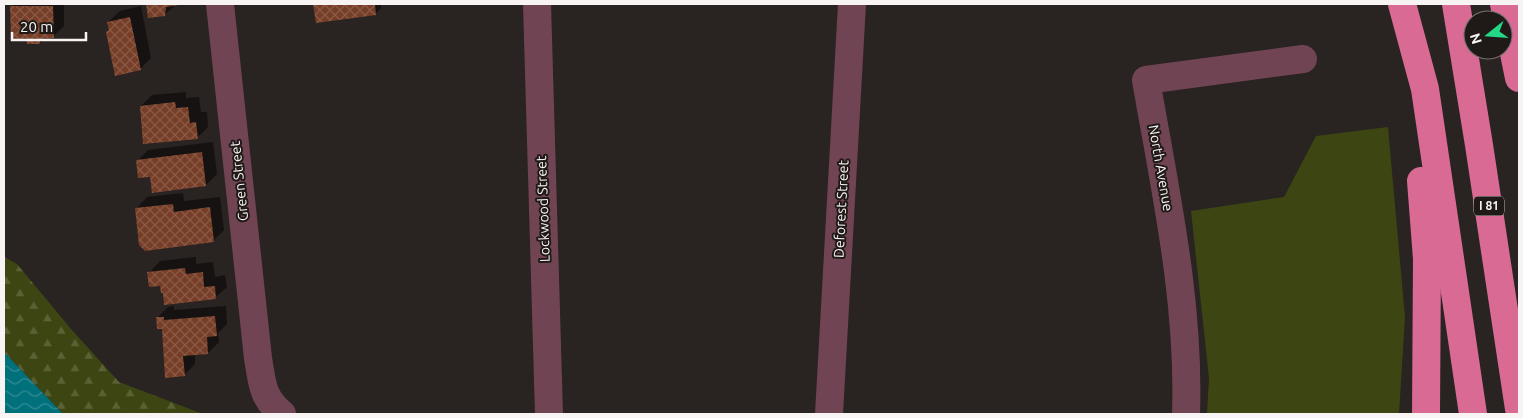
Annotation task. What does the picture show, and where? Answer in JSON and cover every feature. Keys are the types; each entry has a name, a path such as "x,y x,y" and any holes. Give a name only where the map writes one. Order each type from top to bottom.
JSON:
{"highway":[{"name":"I 81","path":"1456,4 1519,408"},
{"path":"1504,4 1519,78"},
{"path":"1402,6 1427,259 1426,414"},
{"path":"1402,6 1425,89 1473,414"}],"street":[{"name":"Green Street","path":"220,4 258,358 264,392 272,406 282,414"},
{"name":"Lockwood Street","path":"537,4 549,414"},
{"name":"Deforest Street","path":"829,414 852,4"},
{"name":"North Avenue","path":"1186,414 1184,326 1172,228 1146,80 1303,59"}],"green space":[{"path":"1388,127 1405,317 1399,414 1207,414 1209,378 1191,211 1284,197 1316,136"},
{"path":"4,257 17,264 71,329 119,382 203,414 63,414 4,352"}],"water":[{"path":"4,352 63,414 4,414"}],"building":[{"path":"146,4 179,5 166,7 165,16 148,18"},
{"path":"313,4 375,4 376,15 316,23"},
{"path":"10,6 53,6 54,38 40,39 40,44 27,44 27,40 11,40"},
{"path":"130,17 141,70 115,76 106,32 109,30 107,22"},
{"path":"175,102 176,108 188,107 190,123 196,122 198,139 143,144 140,106"},
{"path":"202,152 206,186 152,193 150,177 138,178 136,160"},
{"path":"173,204 174,212 210,207 214,242 145,251 139,245 135,208"},
{"path":"185,268 186,274 203,272 204,287 215,286 216,299 164,305 160,286 149,287 147,272"},
{"path":"215,316 217,336 207,337 208,354 183,356 185,376 165,378 162,329 157,329 156,317 164,317 164,320"}]}
